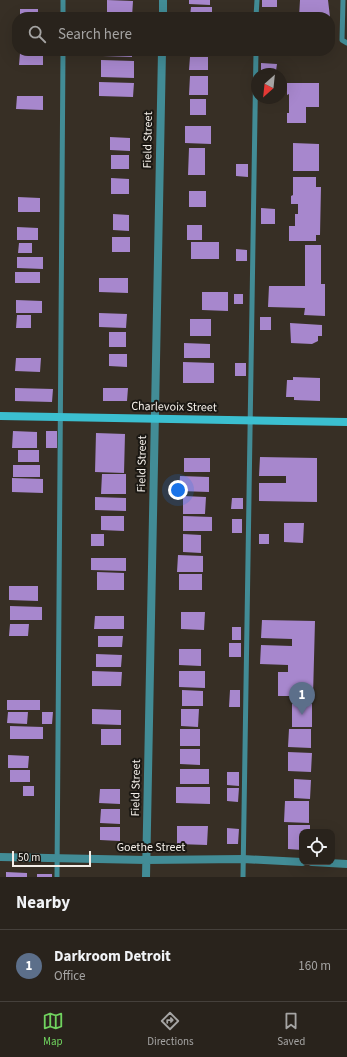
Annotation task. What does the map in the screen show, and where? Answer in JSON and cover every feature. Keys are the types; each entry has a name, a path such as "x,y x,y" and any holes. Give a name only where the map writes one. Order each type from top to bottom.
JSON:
{"street":[{"path":"163,0 163,12"},
{"name":"Field Street","path":"146,877 162,56"},
{"name":"Charlevoix Street","path":"0,416 347,422"},
{"name":"Goethe Street","path":"0,857 146,860 243,859 299,862"},
{"path":"335,863 347,864"}],"lane":[{"path":"63,12 64,0"},
{"path":"256,12 257,0"},
{"path":"343,0 342,40 347,43"},
{"path":"57,877 62,417 63,56"},
{"path":"243,877 256,56"}],"building":[{"path":"107,0 133,1 132,12 107,12"},
{"path":"189,0 210,0 210,5 189,4"},
{"path":"262,0 277,0 277,7 262,7"},
{"path":"300,0 328,0 329,12 299,12"},
{"path":"191,7 212,7 212,12 190,12"},
{"path":"20,9 38,9 38,12 20,12"},
{"path":"20,56 43,56 43,65 19,65"},
{"path":"103,56 132,56 132,57"},
{"path":"190,57 208,57 208,70 189,70"},
{"path":"101,60 134,61 134,78 101,77"},
{"path":"261,63 277,64 276,68 261,68"},
{"path":"190,76 208,76 208,95 189,95"},
{"path":"99,82 134,83 133,97 99,96"},
{"path":"287,83 319,83 319,107 306,107 306,123 287,123 287,113 289,113 289,94 287,95"},
{"path":"17,96 43,96 43,110 16,109"},
{"path":"190,99 206,99 206,115 190,115"},
{"path":"185,126 211,126 211,144 185,143"},
{"path":"110,137 130,138 130,151 110,150"},
{"path":"293,143 319,144 319,171 293,171"},
{"path":"189,148 205,148 205,175 188,175"},
{"path":"111,155 129,155 129,169 111,169"},
{"path":"236,164 248,164 248,177 236,176"},
{"path":"293,177 316,177 316,187 321,187 320,235 316,235 316,241 289,241 289,226 295,226 295,214 298,214 298,204 291,204 291,196 293,195"},
{"path":"111,178 129,179 129,194 111,194"},
{"path":"189,191 206,191 206,207 189,207"},
{"path":"18,197 40,198 40,212 18,212"},
{"path":"261,208 275,209 275,224 261,224"},
{"path":"113,214 129,215 129,231 113,230"},
{"path":"187,225 202,225 202,240 187,240"},
{"path":"17,227 38,228 38,240 17,240"},
{"path":"112,237 130,237 130,252 112,252"},
{"path":"191,242 219,242 219,259 191,259"},
{"path":"19,243 32,243 32,253 18,253"},
{"path":"305,245 321,245 321,284 325,284 325,316 304,315 305,308 268,307 269,286 305,286"},
{"path":"236,249 247,250 247,261 236,261"},
{"path":"17,257 43,257 43,269 17,268"},
{"path":"15,272 40,272 40,283 15,283"},
{"path":"99,278 128,278 128,293 99,292"},
{"path":"202,292 228,292 228,311 202,310"},
{"path":"234,294 243,294 243,304 234,304"},
{"path":"16,300 42,301 42,313 16,313"},
{"path":"99,313 127,314 126,328 99,327"},
{"path":"17,315 31,315 31,328 16,328"},
{"path":"260,317 271,317 271,330 260,330"},
{"path":"190,319 211,319 211,336 190,336"},
{"path":"290,323 322,325 322,336 318,336 318,341 312,344 291,343"},
{"path":"109,332 126,332 126,347 109,347"},
{"path":"184,343 210,344 210,358 184,358"},
{"path":"109,354 127,354 127,367 109,366"},
{"path":"16,358 41,358 40,372 15,371"},
{"path":"183,362 214,363 214,383 183,383"},
{"path":"235,363 246,363 246,376 235,376"},
{"path":"293,377 320,378 320,401 294,400 294,397 286,397 287,380 293,380"},
{"path":"15,388 53,389 52,402 15,401"},
{"path":"103,388 128,388 127,401 103,401"},
{"path":"13,431 37,432 37,448 12,448"},
{"path":"46,431 57,431 57,448 46,448"},
{"path":"96,433 125,434 124,473 95,472"},
{"path":"18,450 39,450 39,462 18,462"},
{"path":"260,457 317,458 317,502 259,501 259,483 286,483 286,476 259,476"},
{"path":"184,458 210,458 210,472 184,472"},
{"path":"13,465 40,465 40,477 13,477"},
{"path":"102,474 126,474 126,494 101,494"},
{"path":"180,476 209,477 209,492 179,491"},
{"path":"12,478 43,479 43,493 12,492"},
{"path":"183,496 206,497 205,514 183,514"},
{"path":"95,497 126,498 126,511 95,510"},
{"path":"232,498 243,498 243,509 231,509"},
{"path":"101,516 124,516 124,531 101,530"},
{"path":"183,516 212,517 212,531 183,531"},
{"path":"232,519 242,519 242,533 232,533"},
{"path":"284,523 304,523 303,543 284,542"},
{"path":"91,534 104,534 104,546 91,546"},
{"path":"183,534 201,535 201,553 183,552"},
{"path":"259,534 269,534 269,544 259,544"},
{"path":"178,555 203,556 203,572 177,572"},
{"path":"91,558 126,558 126,571 91,570"},
{"path":"97,572 124,573 124,590 97,590"},
{"path":"179,574 202,574 202,590 179,590"},
{"path":"9,586 38,586 38,601 9,600"},
{"path":"10,606 42,607 42,620 10,620"},
{"path":"181,612 205,612 204,630 181,629"},
{"path":"95,616 124,616 124,629 94,629"},
{"path":"262,620 315,621 313,696 278,696 278,672 288,672 288,665 260,664 261,645 292,646 292,639 261,638"},
{"path":"10,624 29,624 28,636 9,636"},
{"path":"232,627 241,627 241,640 232,640"},
{"path":"98,636 123,636 122,647 98,647"},
{"path":"229,643 241,643 241,657 229,657"},
{"path":"179,649 201,649 201,666 179,665"},
{"path":"96,654 122,655 121,667 96,667"},
{"path":"92,671 122,672 121,686 92,686"},
{"path":"179,671 205,671 205,688 179,687"},
{"path":"182,690 203,691 203,706 182,706"},
{"path":"230,690 240,690 240,707 229,707"},
{"path":"7,700 40,700 40,710 7,710"},
{"path":"292,704 312,704 312,727 292,727"},
{"path":"92,709 121,710 121,725 92,724"},
{"path":"181,709 199,709 198,727 181,726"},
{"path":"8,712 28,712 27,724 7,723"},
{"path":"42,712 53,712 52,724 42,724"},
{"path":"10,726 43,727 43,739 10,739"},
{"path":"101,729 121,729 121,745 101,745"},
{"path":"180,729 200,729 200,746 180,746"},
{"path":"289,729 311,729 311,748 288,747"},
{"path":"180,749 200,749 200,765 180,764"},
{"path":"288,752 312,753 311,772 288,771"},
{"path":"8,755 29,756 28,768 8,768"},
{"path":"180,769 209,769 209,784 180,784"},
{"path":"10,770 30,770 30,782 10,782"},
{"path":"227,772 239,772 239,786 227,785"},
{"path":"294,779 311,780 310,799 294,798"},
{"path":"23,786 34,786 34,796 23,796"},
{"path":"176,787 210,787 210,804 176,803"},
{"path":"227,788 239,788 238,802 227,801"},
{"path":"100,789 120,789 120,804 99,803"},
{"path":"285,801 309,801 309,823 284,822"},
{"path":"101,809 120,809 120,824 100,823"},
{"path":"288,825 310,825 310,829 299,829 299,850 288,849"},
{"path":"177,826 208,826 207,845 177,844"},
{"path":"100,827 120,827 120,841 100,840"},
{"path":"227,828 239,829 238,844 227,844"},
{"path":"6,872 27,873 27,877 6,877"},
{"path":"37,874 52,874 52,877 37,877"}],"place":[{"name":"Darkroom Detroit","path":"302,715"}]}
